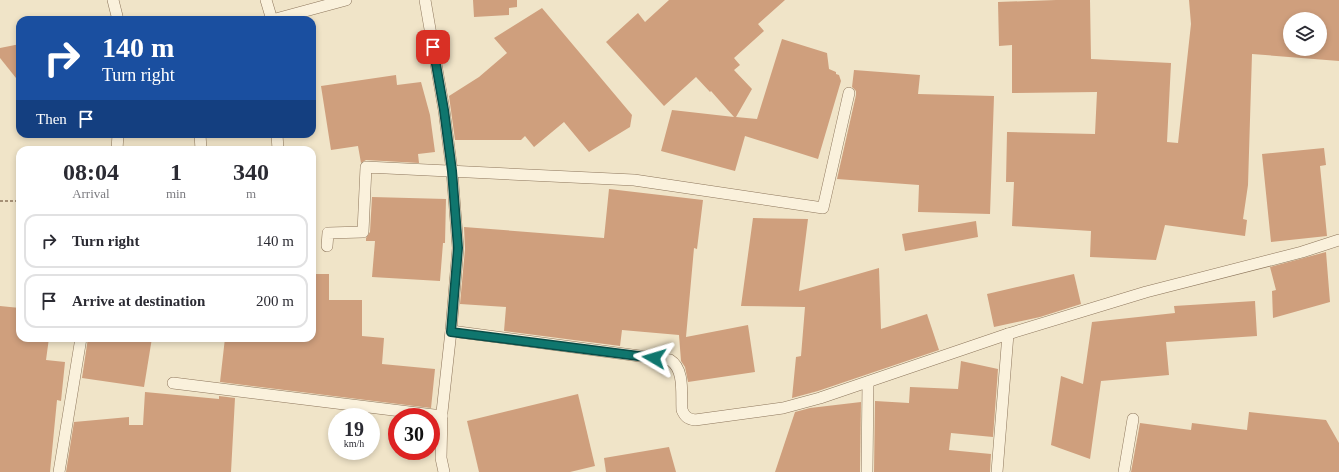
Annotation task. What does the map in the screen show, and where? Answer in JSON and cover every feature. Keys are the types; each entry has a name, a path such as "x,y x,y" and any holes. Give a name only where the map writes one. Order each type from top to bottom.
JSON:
{"street":[{"path":"113,0 117,16"},
{"path":"266,0 271,16"},
{"path":"287,16 346,0"},
{"path":"425,0 444,110 452,171 458,248 442,416 441,458 444,472"},
{"path":"327,246 328,233 363,232 366,167 634,180 823,208 848,93"},
{"path":"451,332 670,360 679,370 682,410 684,415 691,420 783,408 820,398 1008,334 1146,292 1302,252 1339,240"},
{"path":"997,472 1008,334"},
{"path":"59,472 80,342"},
{"path":"867,472 868,382"},
{"path":"173,383 442,416"},
{"path":"1124,472 1133,419"}],"path":[{"path":"0,200 16,201"}],"building":[{"path":"473,0 517,0 517,7 509,8 509,15 474,17"},
{"path":"669,0 785,0 758,24 764,31 734,58 740,65 734,70 752,89 736,117 757,119 782,39 827,53 829,69 839,75 841,81 818,159 745,136 735,171 661,151 672,110 734,117 711,91 710,92 696,77 664,106 606,42 638,13 645,22"},
{"path":"1090,0 1091,59 1171,63 1167,142 1178,143 1191,24 1189,0 1339,0 1339,61 1252,54 1248,185 1243,219 1247,220 1245,236 1165,225 1156,260 1090,257 1091,231 1012,226 1014,182 1006,182 1007,132 1095,134 1097,92 1012,93 1012,45 999,46 998,2"},
{"path":"542,8 632,115 630,127 589,152 564,122 534,147 525,136 521,140 455,140 449,96 479,77 507,53 494,38"},
{"path":"16,45 16,78 0,58 0,48"},
{"path":"854,70 920,75 918,94 994,96 990,214 918,212 919,185 837,179 856,95 856,91 852,87"},
{"path":"396,75 397,85 421,82 430,115 435,152 418,154 419,163 366,160 361,163 358,146 331,150 321,86"},
{"path":"1324,148 1326,165 1320,166 1327,236 1271,242 1262,154"},
{"path":"609,189 703,200 697,249 694,248 686,337 748,325 755,372 688,382 685,367 681,361 679,335 622,330 620,346 504,331 506,307 460,304 465,249 464,227 604,238"},
{"path":"372,197 446,199 445,243 443,243 440,281 372,277 375,241 366,241 366,238 370,232"},
{"path":"753,218 808,219 799,291 879,268 881,329 927,314 939,350 818,391 792,398 796,357 801,356 805,307 741,306"},
{"path":"976,221 978,237 905,251 902,234"},
{"path":"1326,252 1330,302 1273,318 1272,291 1276,290 1270,267"},
{"path":"316,274 329,274 329,300 362,300 362,336 384,338 382,364 435,369 431,408 220,382 225,342 316,342"},
{"path":"1074,274 1081,304 1040,317 994,327 987,294"},
{"path":"1255,301 1257,336 1166,342 1169,375 1101,381 1090,459 1051,445 1061,376 1083,384 1092,322 1175,313 1174,306"},
{"path":"0,306 16,308 16,342 48,342 46,360 65,362 61,401 57,400 50,472 0,472"},
{"path":"87,342 151,342 144,387 82,378"},
{"path":"961,361 998,369 993,437 951,433 949,450 991,454 990,472 874,472 875,401 909,403 910,387 958,389"},
{"path":"145,392 219,399 219,396 235,398 231,472 66,472 74,422 129,417 129,425 143,425"},
{"path":"578,394 595,466 570,472 479,472 467,421"},
{"path":"861,402 860,472 775,472 795,412 810,408"},
{"path":"1249,412 1326,420 1339,443 1339,472 1131,472 1140,423 1191,430 1192,423 1247,430"},
{"path":"669,447 676,472 606,472 604,458"}],"route":[{"path":"433,47 444,110 452,171 458,248 451,332 654,358"}]}
